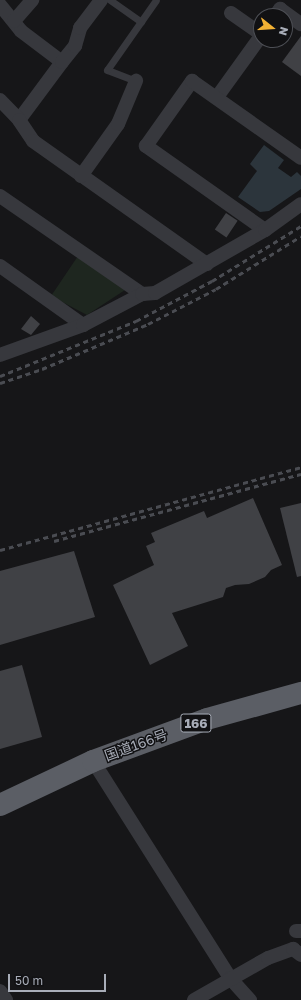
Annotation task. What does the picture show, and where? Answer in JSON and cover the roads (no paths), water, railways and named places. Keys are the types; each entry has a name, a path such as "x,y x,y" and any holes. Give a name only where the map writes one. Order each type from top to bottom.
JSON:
{"highway":[{"name":"国道166号","path":"0,805 93,761 207,718 301,693"}],"street":[{"path":"14,21 32,0"},
{"path":"19,120 75,46 80,28 101,0"},
{"path":"0,5 21,31 62,62"},
{"path":"231,13 253,29"},
{"path":"217,97 253,46"},
{"path":"81,176 118,124 136,81"},
{"path":"265,230 146,146 192,81 217,97 301,158"},
{"path":"0,100 19,120 33,141 207,264"},
{"path":"0,196 142,294"},
{"path":"0,342 6,353 83,325 142,294 154,293 265,230 301,204"},
{"path":"0,266 83,325"},
{"path":"93,761 230,978 250,1000"},
{"path":"194,1000 230,978 268,958 293,949 301,955"},
{"path":"0,991 6,1000"}],"lane":[{"path":"110,0 141,22"},
{"path":"136,81 107,70 156,0"}],"railway":[{"path":"0,376 136,321 212,281 301,226"},
{"path":"0,383 42,369 148,324 216,289 301,236"},
{"path":"0,550 301,467"},
{"path":"54,541 301,474"}]}
